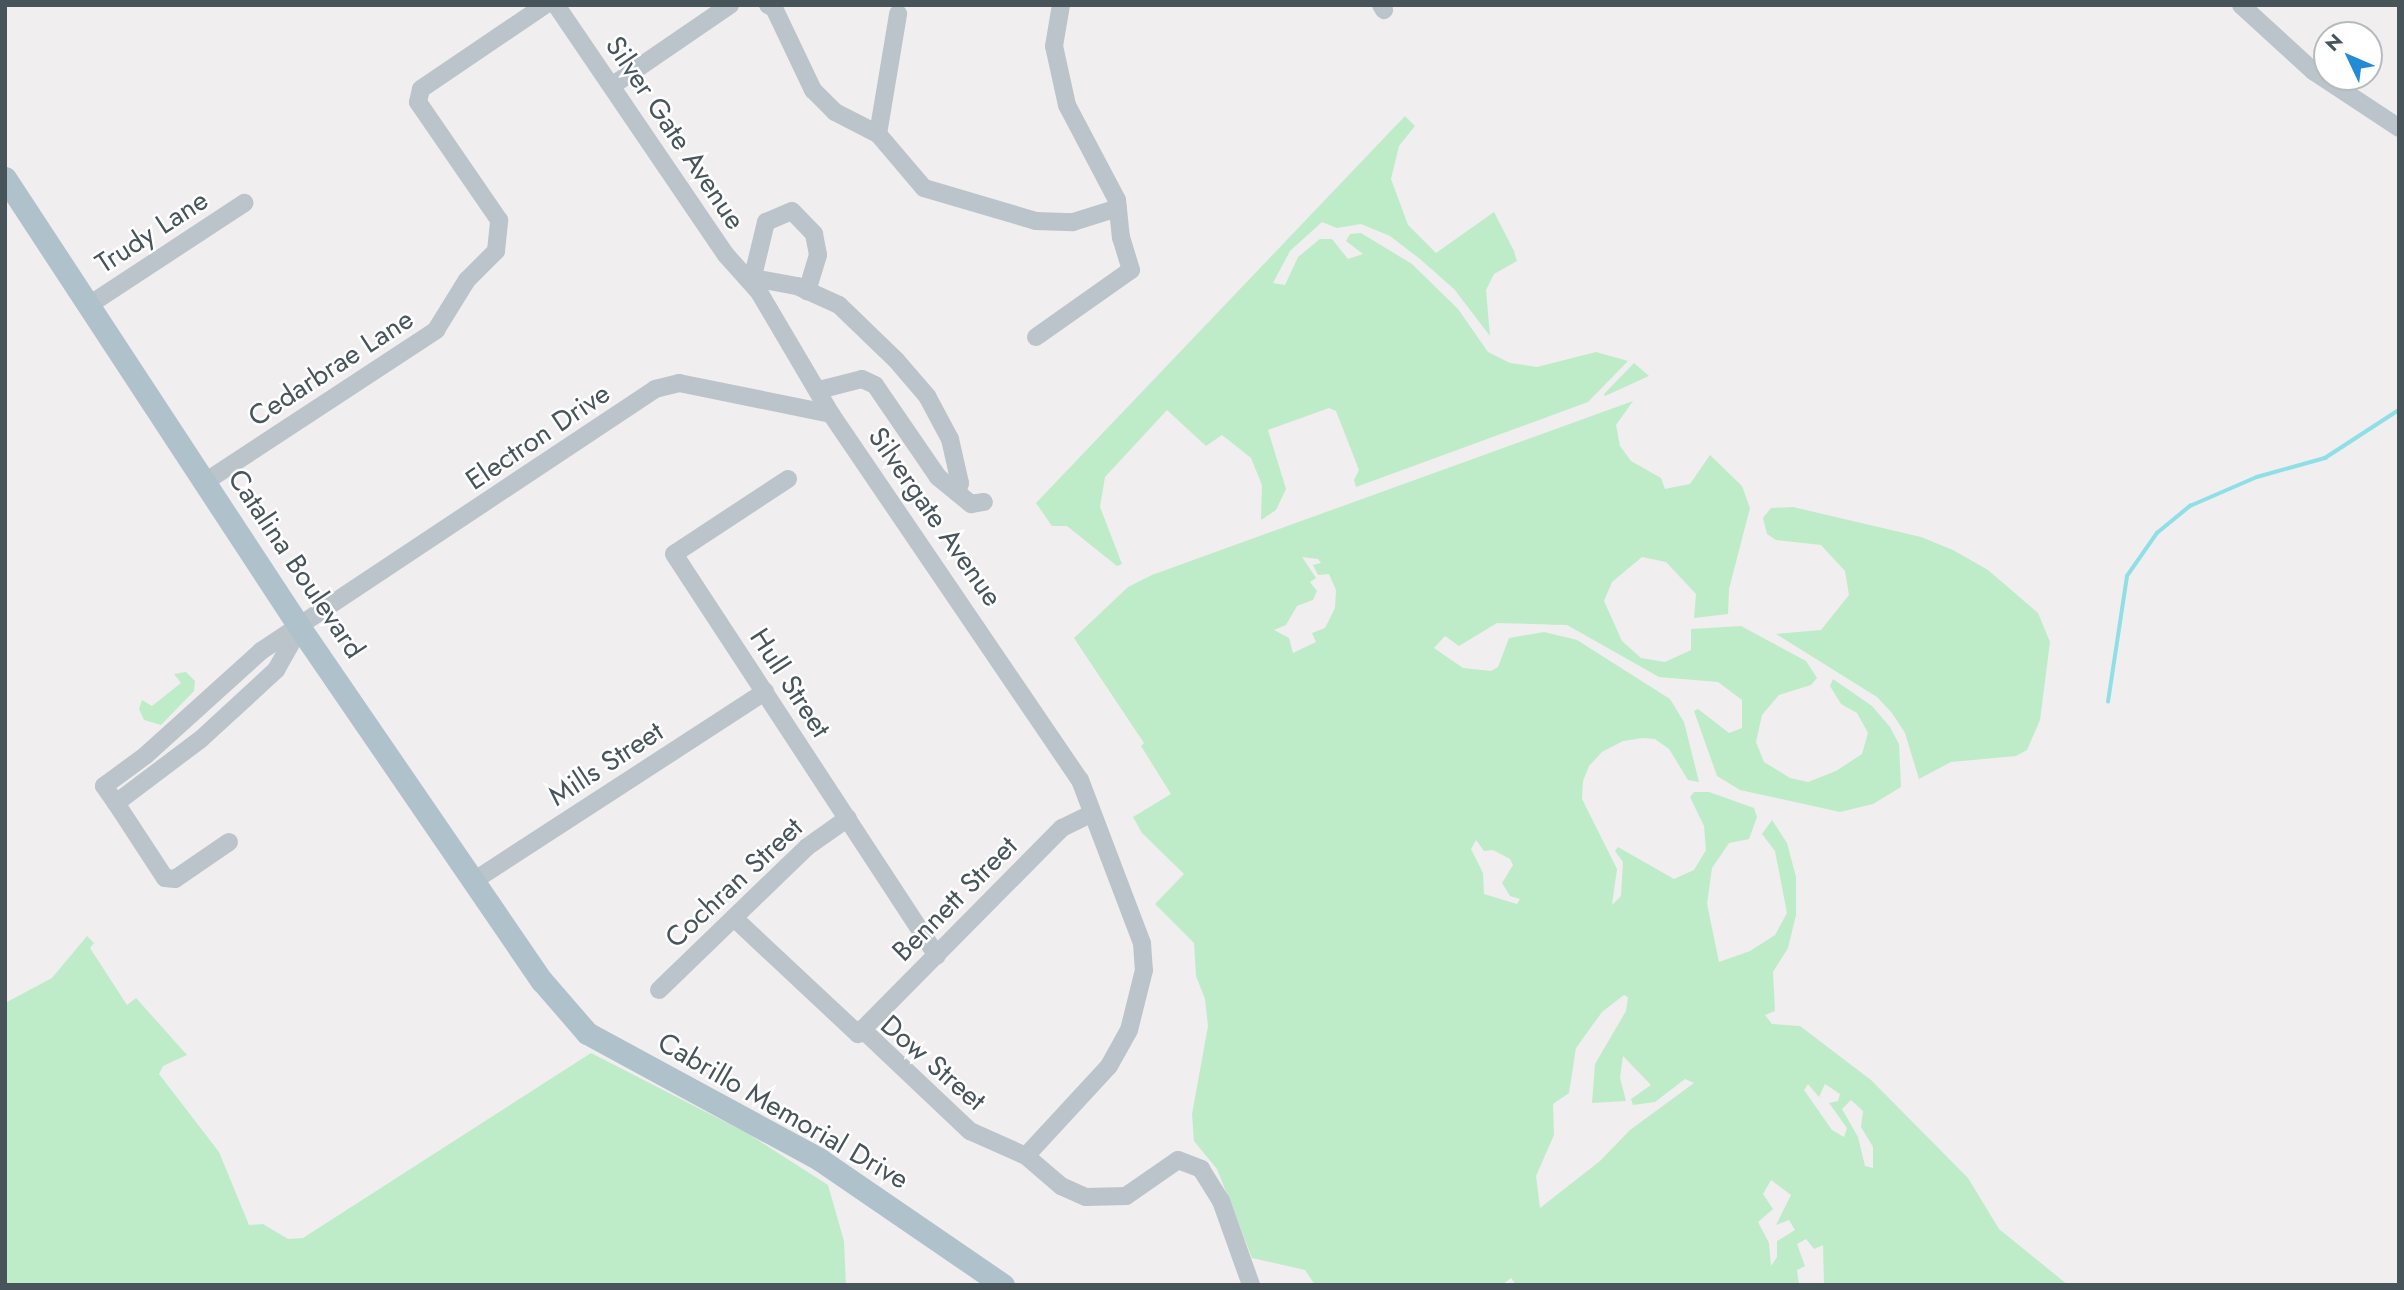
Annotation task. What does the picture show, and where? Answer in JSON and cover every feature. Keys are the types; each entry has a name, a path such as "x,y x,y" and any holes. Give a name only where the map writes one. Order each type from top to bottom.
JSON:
{"main road":[{"name":"Catalina Boulevard","path":"5,178 300,628 542,981"},
{"name":"Cabrillo Memorial Drive","path":"542,981 587,1033 819,1159 1003,1285"}],"street":[{"name":"Cedarbrae Lane","path":"205,482 436,330 467,279 496,251 499,220 418,102 421,89 545,5"},
{"name":"Silver Gate Avenue","path":"556,5 726,255"},
{"path":"612,85 730,5"},
{"path":"768,5 774,8 813,90 835,112 878,134 924,188 948,198 1036,221 1073,222 1118,208"},
{"path":"1037,337 1131,270 1121,238 1118,208 1066,105 1054,46 1061,5"},
{"path":"2241,5 2313,71 2399,128"},
{"path":"878,134 898,14"},
{"name":"Trudy Lane","path":"89,305 244,203"},
{"path":"807,291 818,255 814,234 792,211 766,222 749,279 807,291 839,305 927,396 950,439 960,483 957,493"},
{"name":"Silvergate Avenue","path":"726,255 749,279 819,390 831,414 1080,780 1091,814"},
{"path":"819,390 862,379 875,385 938,477 971,504 984,502"},
{"name":"Electron Drive","path":"300,628 276,670 201,739 116,803 104,786 146,755 261,651 300,628 655,389 679,383 831,414"},
{"name":"Hull Street","path":"788,479 674,554 937,956"},
{"name":"Mills Street","path":"475,880 765,692"},
{"path":"116,803 165,878 175,879 229,842"},
{"path":"1026,1156 1109,1066 1129,1030 1144,970 1142,943 1091,814"},
{"name":"Bennett Street","path":"862,1029 1062,828 1091,814"},
{"name":"Cochran Street","path":"659,990 807,846 848,818"},
{"name":"Dow Street","path":"734,918 858,1034 862,1029 970,1131 1026,1156 1060,1186 1086,1197 1126,1196 1178,1160 1201,1169 1221,1201 1251,1285"}],"green space":[{"path":"1405,116 1415,126 1399,146 1391,179 1408,225 1436,253 1494,212 1514,251 1517,261 1494,274 1486,290 1490,336 1454,289 1420,259 1390,236 1361,224 1337,228 1322,222 1290,251 1273,283 1285,285 1298,257 1320,239 1332,239 1348,259 1363,254 1346,241 1350,234 1361,233 1412,264 1458,309 1488,352 1510,363 1537,367 1596,352 1628,361 1588,402 1356,487 1354,480 1359,470 1336,411 1329,408 1268,430 1286,489 1276,510 1261,520 1262,485 1251,458 1222,435 1206,446 1167,410 1105,477 1100,507 1122,564 1117,566 1067,526 1052,526 1036,503"},
{"path":"1634,363 1649,376 1605,396 1604,394"},
{"path":"1633,401 1616,425 1620,446 1631,461 1661,478 1665,489 1690,484 1710,455 1742,486 1750,508 1729,589 1728,614 1694,618 1696,594 1666,562 1642,557 1612,582 1604,601 1622,641 1641,658 1665,662 1691,650 1691,629 1741,626 1806,661 1817,678 1811,685 1779,695 1762,715 1756,742 1764,762 1790,778 1808,782 1836,771 1862,754 1868,733 1857,713 1841,704 1830,686 1833,679 1872,706 1890,727 1899,744 1901,787 1873,804 1840,812 1740,790 1717,776 1694,711 1698,709 1729,733 1742,728 1742,700 1718,682 1659,677 1567,625 1497,623 1459,646 1445,636 1434,648 1463,668 1491,671 1498,667 1509,638 1544,632 1577,640 1670,699 1684,722 1699,782 1688,780 1669,749 1655,739 1643,738 1623,741 1602,752 1589,766 1583,781 1582,799 1617,869 1612,905 1621,896 1623,862 1615,851 1618,847 1674,879 1694,870 1706,850 1704,826 1690,797 1694,792 1709,792 1754,808 1757,817 1749,839 1729,843 1712,868 1707,904 1719,962 1750,951 1775,935 1787,913 1775,851 1762,834 1772,820 1787,843 1796,877 1796,915 1788,948 1773,972 1775,1011 1765,1015 1772,1024 1800,1026 1871,1080 1968,1178 1999,1229 2068,1285 1824,1285 1823,1245 1814,1249 1806,1239 1797,1244 1805,1266 1797,1270 1799,1285 1516,1285 1511,1278 1502,1285 1315,1285 1305,1270 1252,1258 1217,1169 1194,1141 1192,1114 1208,1026 1205,999 1196,976 1194,943 1155,904 1184,874 1142,833 1133,817 1171,794 1141,746 1144,743 1074,638 1128,587 1152,575","holes":["1302,557 1318,559 1321,563 1313,565 1318,575 1329,574 1336,590 1335,608 1325,628 1312,633 1316,642 1293,653 1289,638 1274,630 1286,625 1297,606 1313,600 1317,591 1310,582 1316,578","1476,840 1484,851 1493,850 1510,859 1513,865 1502,883 1510,896 1520,899 1517,904 1484,894 1483,873 1471,849","1624,995 1628,997 1626,1011 1595,1064 1592,1103 1626,1101 1620,1078 1623,1056 1651,1085 1631,1099 1633,1105 1655,1102 1685,1079 1694,1083 1630,1130 1600,1161 1540,1208 1536,1176 1554,1135 1553,1104 1569,1093 1576,1048 1602,1012","1808,1084 1819,1097 1825,1084 1840,1094 1838,1101 1829,1103 1847,1128 1844,1137 1832,1130 1804,1090","1851,1100 1863,1111 1861,1127 1873,1147 1873,1168 1865,1166 1858,1137 1842,1109","1771,1180 1791,1195 1776,1225 1789,1220 1795,1230 1777,1241 1777,1257 1771,1266 1769,1243 1758,1222 1773,1209 1763,1194"]},
{"path":"1793,507 1921,537 1953,550 1988,570 2038,613 2050,642 2040,720 2027,750 2016,756 1951,762 1919,779 1905,733 1877,697 1776,634 1821,630 1849,595 1845,571 1821,545 1776,540 1767,534 1763,518 1771,508"},
{"path":"186,672 195,681 194,691 161,725 144,720 139,709 142,700 152,706 181,683 174,674"},
{"path":"87,936 94,943 90,948 127,1005 136,998 187,1055 163,1066 159,1074 219,1152 249,1225 263,1224 288,1239 303,1238 591,1053 747,1133 828,1185 844,1241 846,1285 5,1285 5,1003 52,978"}],"waterway":[{"path":"2108,702 2127,576 2157,533 2190,506 2257,477 2325,458 2399,410"}]}
